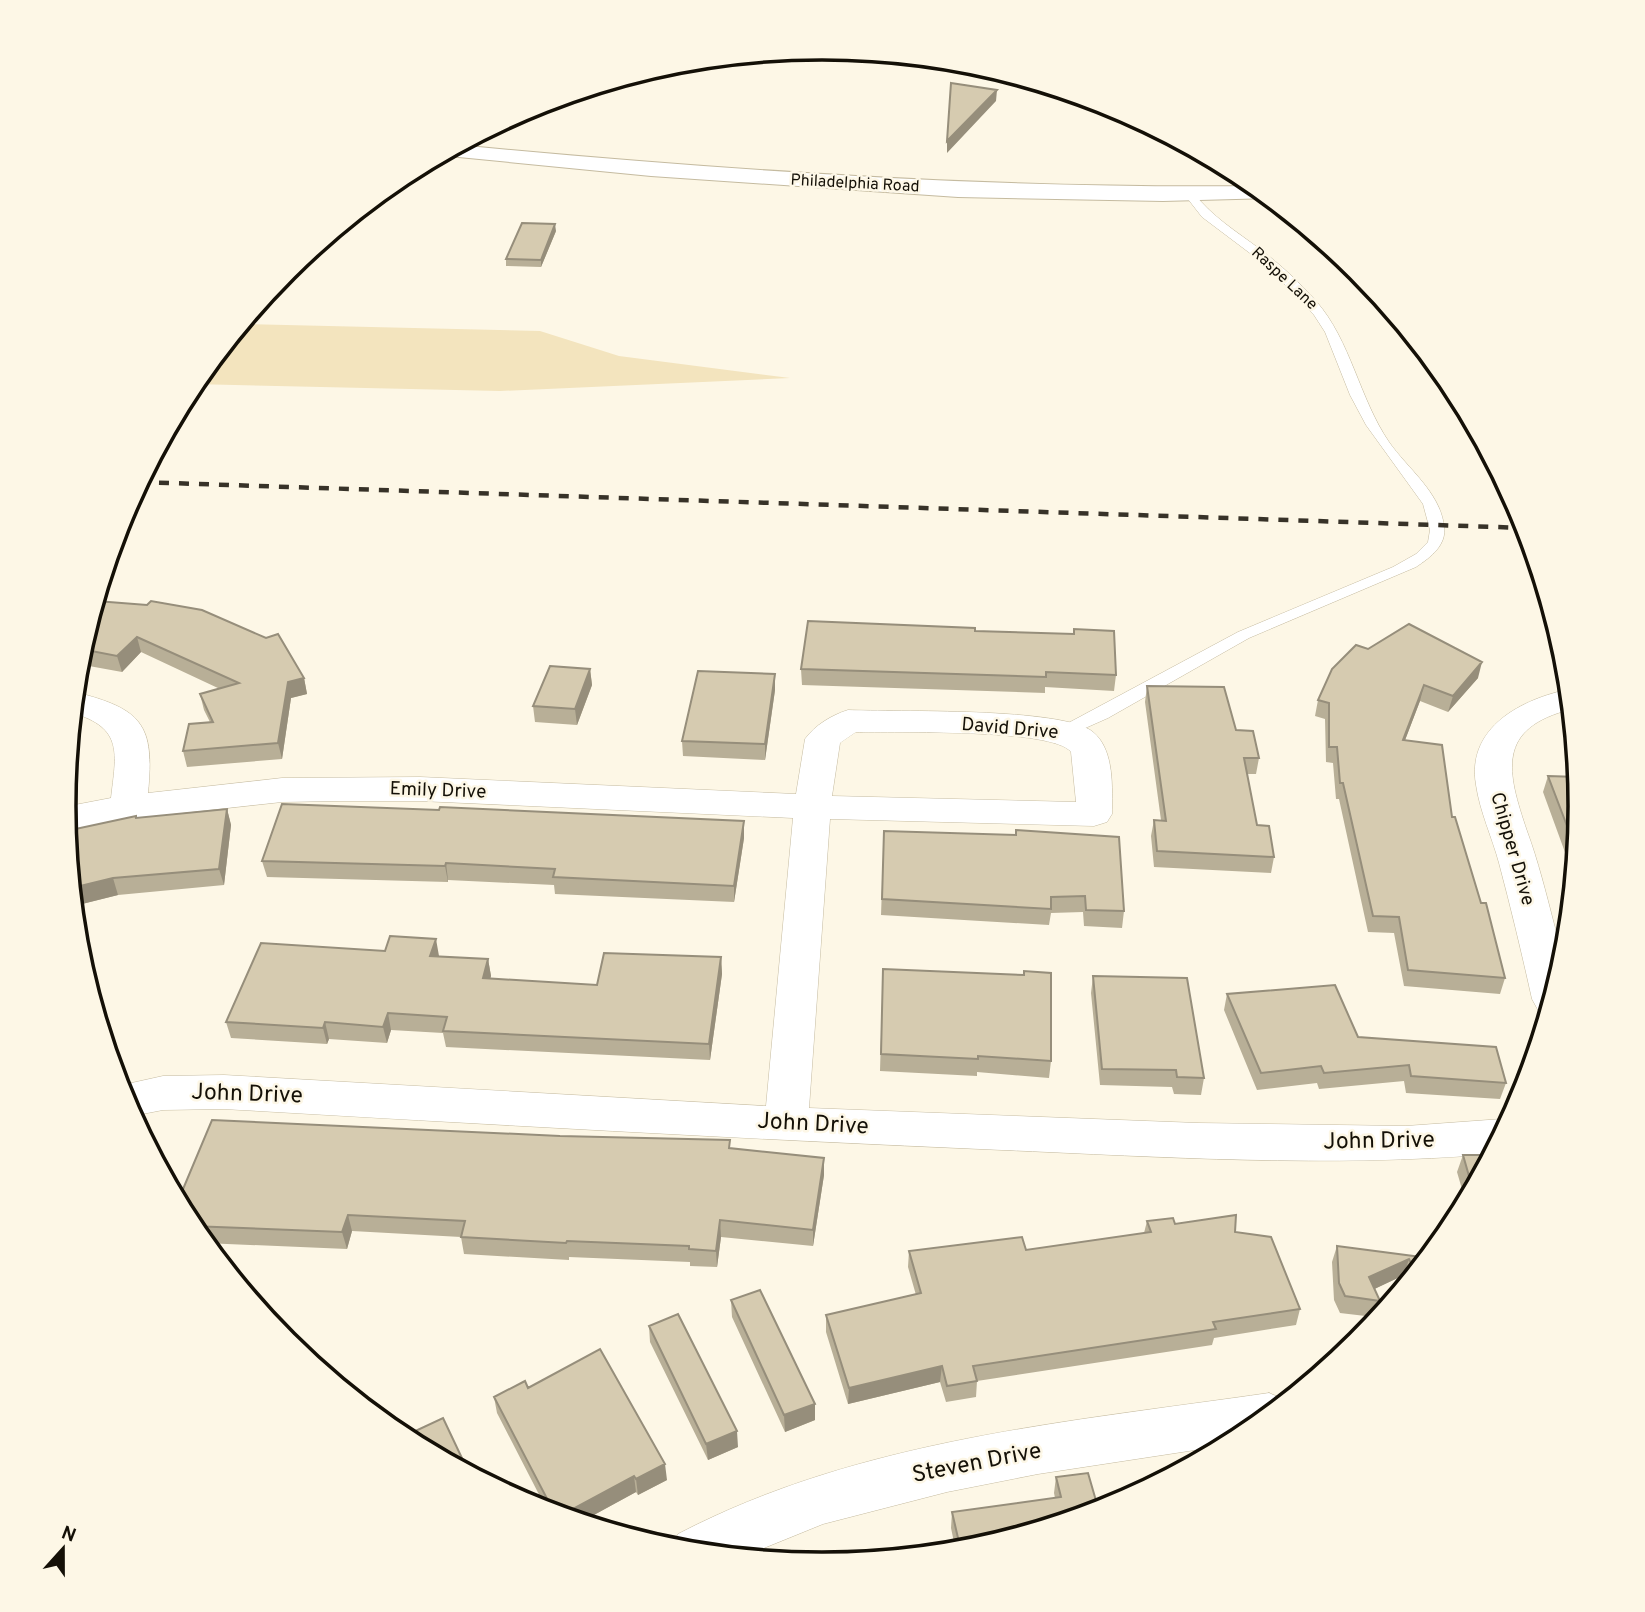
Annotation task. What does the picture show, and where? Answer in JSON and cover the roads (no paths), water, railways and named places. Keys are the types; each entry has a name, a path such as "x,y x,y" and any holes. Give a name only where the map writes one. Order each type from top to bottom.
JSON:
{"main road":[{"name":"Philadelphia Road","path":"463,152 824,183 1013,192 1248,193"}],"street":[{"name":"Chipper Drive","path":"1548,981 1511,838 1496,799 1493,778 1495,754 1502,738 1518,721 1539,709 1562,702"},
{"path":"83,705 98,709 127,727 134,745 128,807"},
{"name":"David Drive","path":"786,1124 812,807 823,739 848,721 1015,725 1065,732 1081,740 1089,751 1094,788 1094,814 812,807"},
{"name":"Emily Drive","path":"76,817 128,807 282,790 393,789 812,807"},
{"name":"John Drive","path":"136,1099 163,1093 224,1093 786,1124 1198,1141 1406,1144 1492,1137"},
{"name":"Steven Drive","path":"711,1544 823,1497 957,1465 1248,1419"}],"lane":[{"name":"Raspe Lane","path":"1065,732 1106,715 1209,653 1329,597 1393,572 1421,556 1435,543 1438,525 1412,477 1393,458 1370,423 1352,386 1335,336 1324,318 1296,287 1260,254 1205,214 1189,194"}],"railway":[{"path":"150,482 1515,528"}]}
